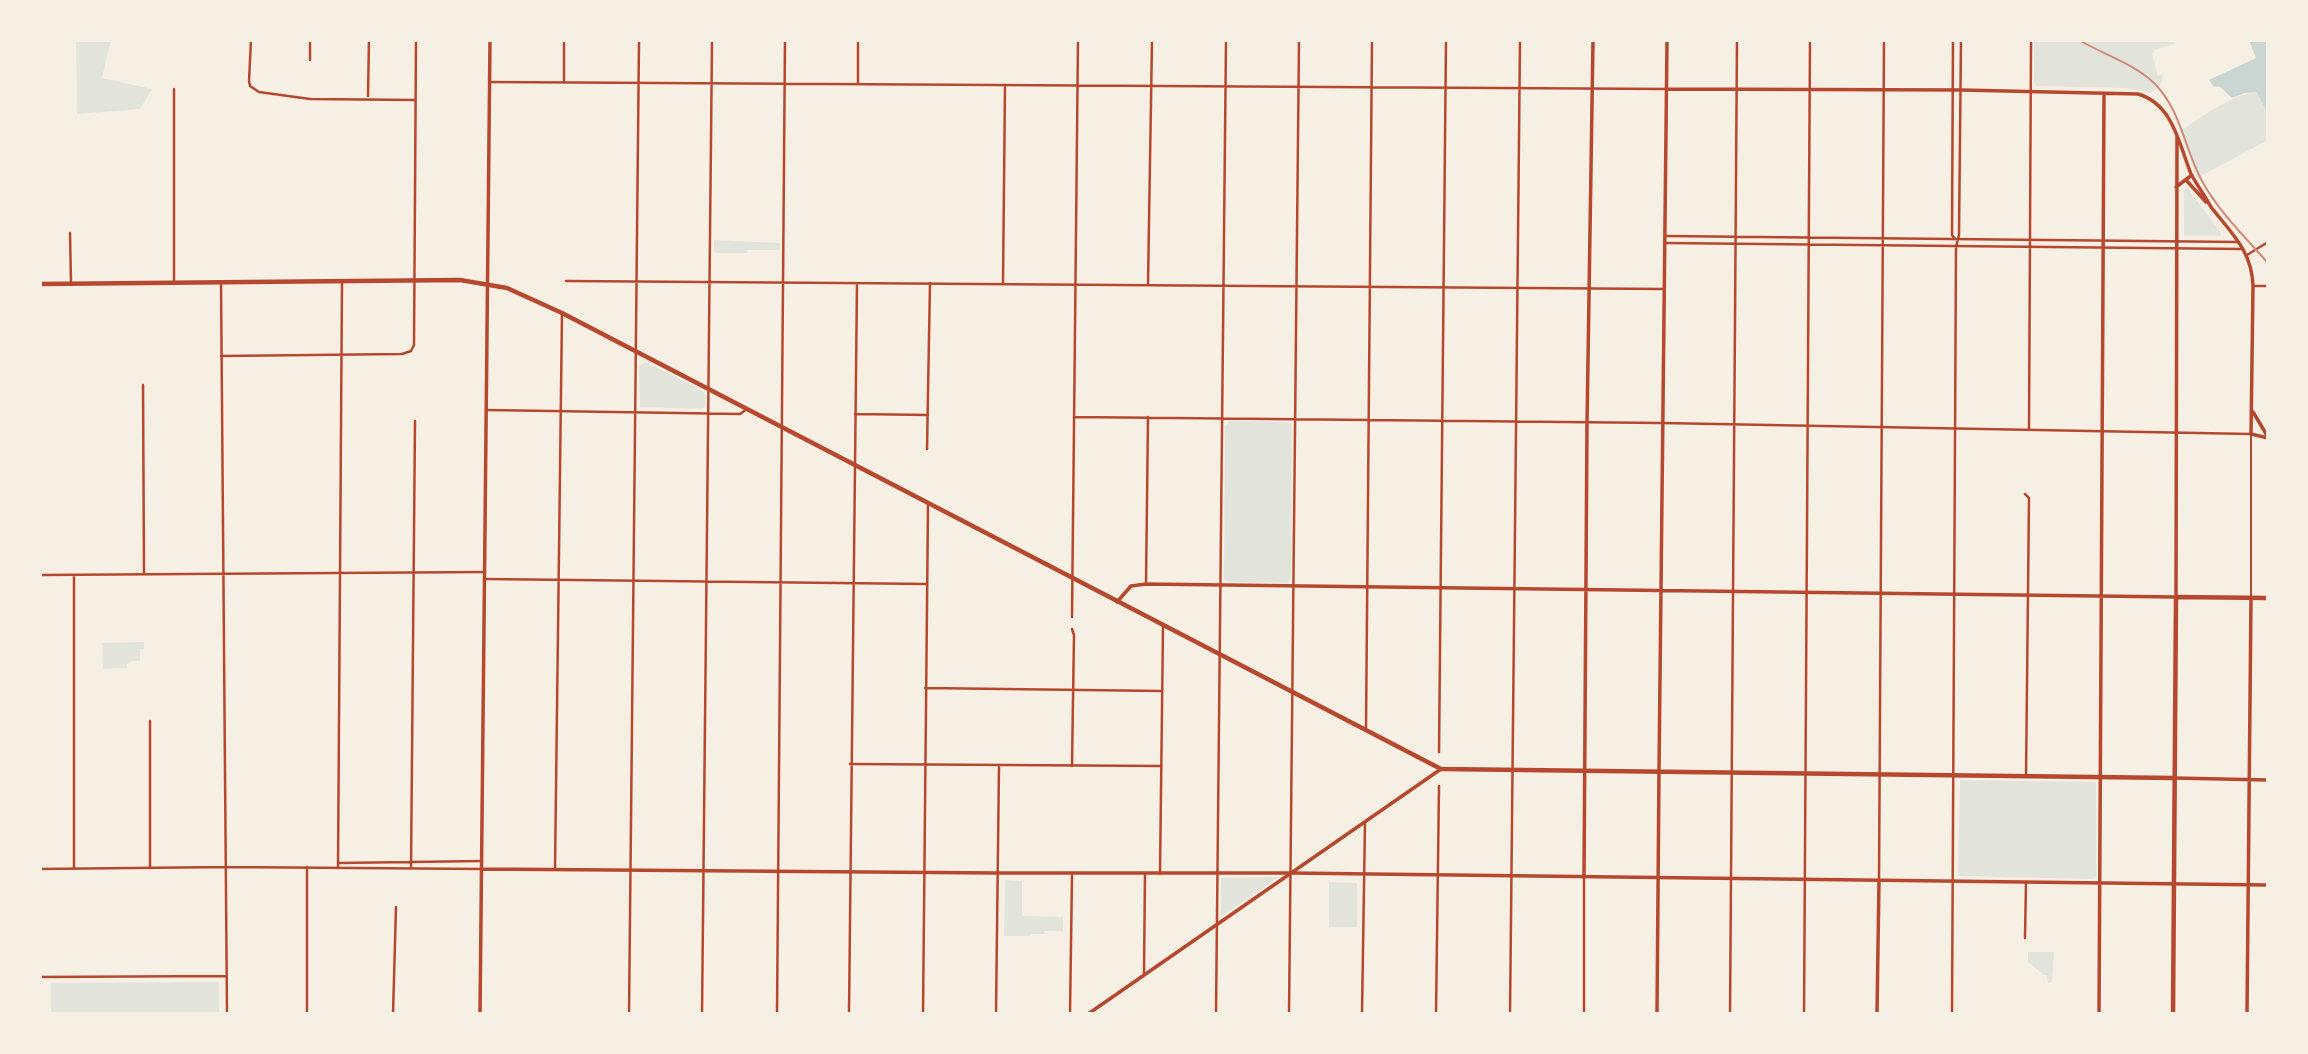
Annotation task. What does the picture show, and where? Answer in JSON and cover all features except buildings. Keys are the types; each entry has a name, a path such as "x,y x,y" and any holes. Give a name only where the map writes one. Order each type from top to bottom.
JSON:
{"main road":[{"path":"40,284 460,280 487,283 520,292 1441,769 2174,778"},
{"path":"2173,1014 2175,597 2268,598"}],"street":[{"path":"251,40 250,86 259,92 301,98 415,100"},
{"path":"310,40 310,60"},
{"path":"368,98 369,40"},
{"path":"221,356 402,354 411,351 414,345 416,40"},
{"path":"480,1014 490,40"},
{"path":"564,40 564,83"},
{"path":"629,1014 639,40"},
{"path":"702,1014 712,40"},
{"path":"776,1014 785,40"},
{"path":"858,40 858,84"},
{"path":"1072,617 1078,40"},
{"path":"1148,284 1152,40"},
{"path":"1216,1014 1226,40"},
{"path":"1289,1014 1299,40"},
{"path":"1366,731 1372,40"},
{"path":"1439,752 1446,40"},
{"path":"1510,1014 1520,40"},
{"path":"1584,1014 1587,424 1594,40"},
{"path":"1657,1014 1667,40"},
{"path":"1730,1014 1737,40"},
{"path":"1804,1014 1810,40"},
{"path":"1877,1014 1884,40"},
{"path":"1953,40 1952,234 1956,240"},
{"path":"1952,1014 1954,429 1961,40"},
{"path":"2029,430 2031,40"},
{"path":"490,82 1961,90 2138,94 2148,97 2162,108 2177,136 2192,175 2211,207"},
{"path":"1003,283 1006,85"},
{"path":"174,89 174,283"},
{"path":"2099,1014 2104,93"},
{"path":"1117,601 1131,586 1146,584 2175,597 2177,136"},
{"path":"2176,187 2192,175"},
{"path":"2186,180 2243,248 2252,269 2247,1014"},
{"path":"70,233 71,283"},
{"path":"1665,236 2238,242"},
{"path":"2248,255 2268,242"},
{"path":"1665,243 2243,248"},
{"path":"566,281 1664,289"},
{"path":"221,282 227,1014"},
{"path":"338,865 342,282"},
{"path":"927,449 930,283"},
{"path":"849,1014 857,284"},
{"path":"2253,286 2268,286"},
{"path":"555,869 562,313"},
{"path":"143,384 144,575"},
{"path":"487,410 708,414 740,414 747,410"},
{"path":"2252,410 2268,438"},
{"path":"855,414 928,415"},
{"path":"1075,417 2176,432 2251,434 2268,438"},
{"path":"1146,584 1148,418"},
{"path":"411,868 415,421"},
{"path":"2025,494 2029,498 2026,776"},
{"path":"923,1014 928,504"},
{"path":"40,575 485,572"},
{"path":"74,576 75,868"},
{"path":"485,579 926,584"},
{"path":"1160,874 1163,626"},
{"path":"1072,629 1072,766"},
{"path":"925,688 1161,691"},
{"path":"150,720 150,867"},
{"path":"850,764 1160,766"},
{"path":"996,1014 999,765"},
{"path":"1088,1014 1441,769"},
{"path":"2174,778 2268,780"},
{"path":"1436,1014 1439,786"},
{"path":"1363,1014 1364,822"},
{"path":"40,869 307,867 411,861 482,861"},
{"path":"338,865 482,869 1290,873 2268,885"},
{"path":"307,867 307,1014"},
{"path":"1070,1014 1072,874"},
{"path":"1144,974 1145,874"},
{"path":"2025,938 2026,882"},
{"path":"393,1014 396,907"},
{"path":"40,977 227,976"}],"shaded area":[{"path":"76,40 111,40 102,78 152,89 140,109 77,114"},
{"path":"2034,40 2176,40 2174,44 2155,50 2152,54 2158,76 2162,74 2162,80 2156,90 2150,93 2127,88 2037,86 2034,82"},
{"path":"2249,40 2268,40 2268,115 2257,92 2232,98 2220,87 2213,86 2209,80 2256,58"},
{"path":"2258,92 2268,115 2268,140 2197,178 2180,131 2237,97"},
{"path":"2187,188 2221,236 2184,235 2184,189"},
{"path":"714,240 780,243 780,250 714,253"},
{"path":"645,362 702,390 706,396 705,407 640,407 639,366"},
{"path":"1230,421 1288,422 1292,425 1291,580 1288,583 1228,582 1224,579 1225,426"},
{"path":"144,642 144,649 140,649 140,661 132,661 127,664 127,668 103,669 102,643"},
{"path":"1960,780 2096,782 2096,877 1958,876"},
{"path":"1279,877 1221,917 1221,878"},
{"path":"1005,880 1022,881 1022,916 1063,917 1063,931 1045,931 1044,934 1030,936 1004,936"},
{"path":"1329,882 1357,883 1357,927 1329,927"},
{"path":"2028,952 2054,952 2052,982 2048,983 2047,975 2028,962"},
{"path":"219,982 219,1014 51,1014 51,983"}],"railway":[{"path":"2079,40 2137,70 2154,83 2170,105 2195,167 2215,202 2268,263"}]}
